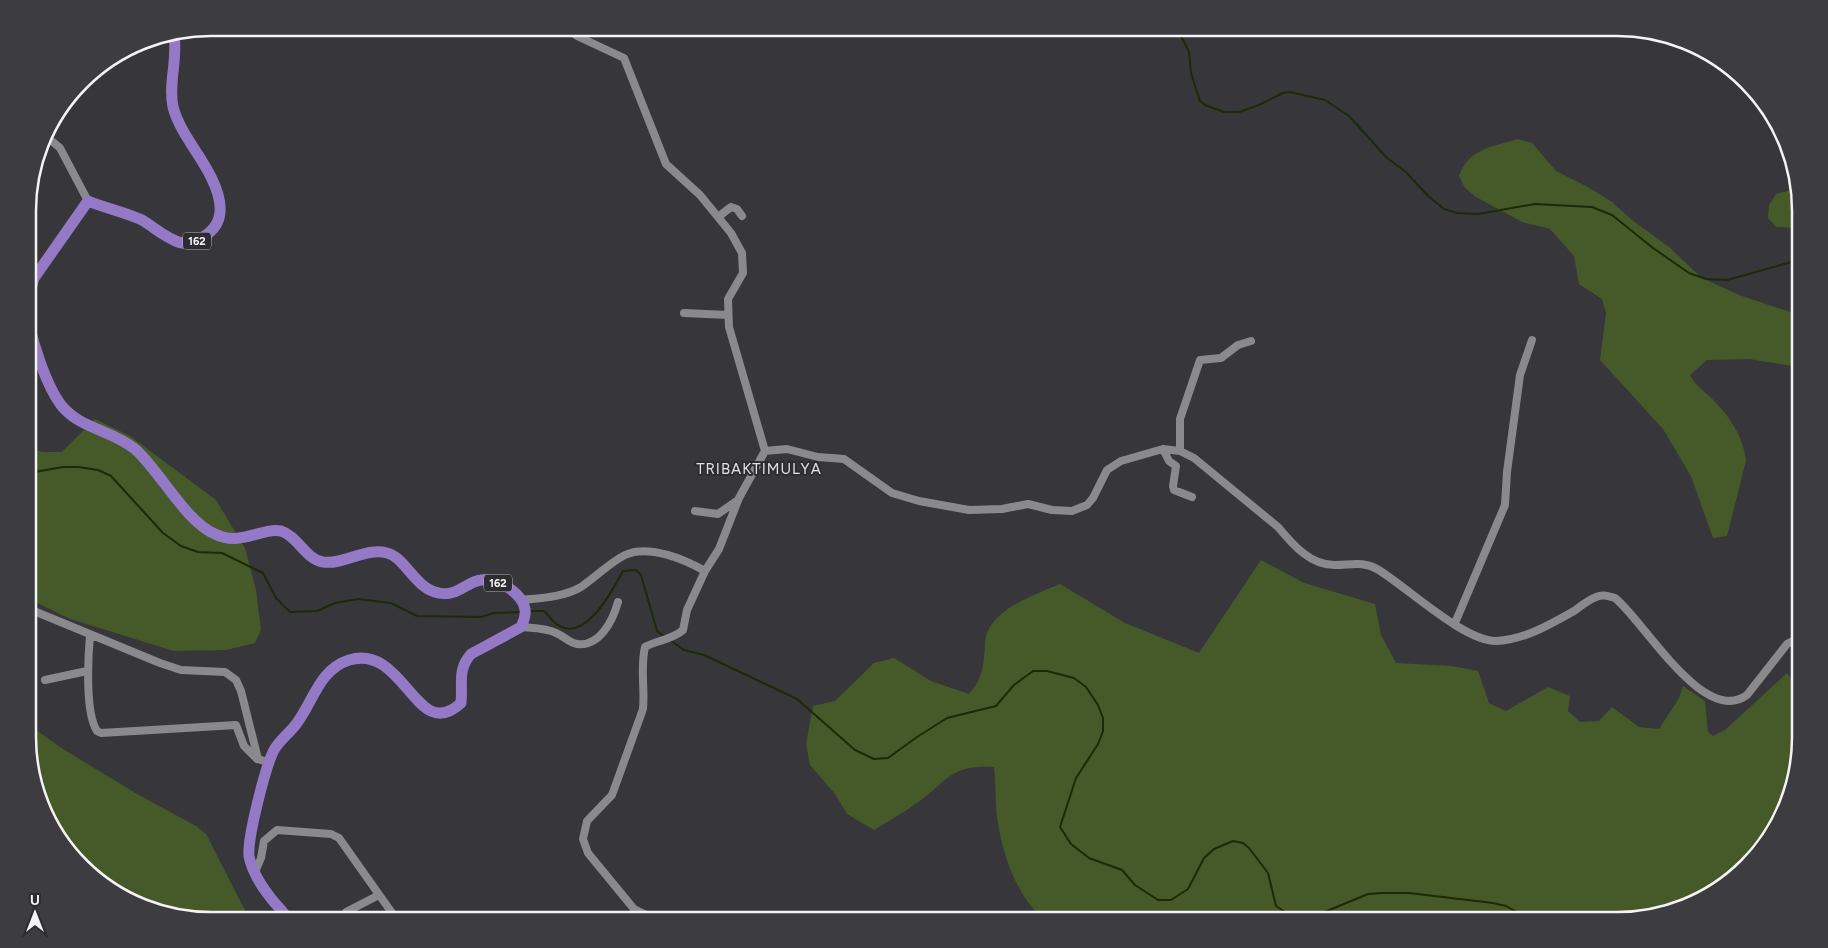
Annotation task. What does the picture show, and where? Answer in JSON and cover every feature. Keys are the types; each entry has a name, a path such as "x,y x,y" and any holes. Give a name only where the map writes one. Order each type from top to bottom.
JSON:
{"main road":[{"name":"162","path":"88,201 139,219 183,243 199,240 215,228 218,223 221,212 216,189 206,166 179,122 174,107 171,88 176,52 175,41"},
{"path":"37,274 88,201"},
{"name":"162","path":"37,346 53,392 70,416 121,440 135,450 192,515 213,534 222,537 241,538 279,531 292,537 313,557 325,562 375,552 386,552 394,557 421,584 433,592 441,594 456,592 479,580 489,580 513,592 522,600 526,613 521,627"},
{"path":"282,912 255,872 250,856 249,840 273,752 297,722 320,682 328,672 339,664 362,658 376,660 388,666 425,708 436,713 445,713 460,703 461,670 470,654 521,627"}],"street":[{"path":"578,37 624,58 666,164 700,195 734,239 744,261 740,281 728,299 728,315 733,345 765,451 739,498 719,549 705,571 686,610 683,630 673,637 653,642 645,647 641,669 644,696 642,709 612,795 587,821 583,834 586,849 604,875 634,910 638,912"},
{"path":"51,141 60,148 88,201"},
{"path":"718,218 731,207 737,209 742,216"},
{"path":"684,313 728,315"},
{"path":"1455,623 1503,512 1520,375 1532,340"},
{"path":"1180,451 1180,419 1200,361 1202,359 1221,358 1238,345 1251,341"},
{"path":"765,451 786,449 818,457 844,459 892,493 919,501 969,510 1002,509 1028,504 1066,511 1087,505 1093,498 1104,475 1113,464 1163,449 1180,451 1194,458 1278,527 1290,541 1312,560 1335,566 1363,564 1376,568 1455,623 1486,639 1495,641 1512,639 1542,629 1596,597 1608,596 1621,603 1680,673 1707,693 1726,702 1740,699 1747,694 1787,644 1792,641"},
{"path":"1163,449 1169,461 1176,466 1172,486 1174,490 1192,497"},
{"path":"695,510 718,514 739,498"},
{"path":"522,600 555,597 581,587 626,555 640,551 665,556 705,571"},
{"path":"521,627 556,632 573,643 584,644 597,638 609,626 618,602"},
{"path":"36,612 181,670 218,670 231,675 236,680 241,691 258,759"},
{"path":"90,635 87,671 93,723 97,731 101,733 236,725 244,746 258,759 270,763"},
{"path":"45,680 87,671"},
{"path":"255,872 261,858 264,841 277,830 331,834 339,838 391,912"},
{"path":"346,912 379,895"}],"green space":[{"path":"1518,139 1532,143 1556,171 1612,202 1632,220 1669,247 1702,278 1739,295 1792,313 1792,366 1749,359 1707,360 1690,375 1727,416 1738,433 1745,452 1746,461 1727,536 1713,538 1691,476 1663,429 1600,360 1606,313 1602,299 1579,284 1574,256 1550,229 1522,222 1476,197 1465,188 1459,176 1463,167 1475,154"},
{"path":"1790,190 1792,228 1776,227 1768,218 1769,205 1776,194"},
{"path":"95,419 130,436 216,500 245,548 256,590 261,630 255,643 226,650 174,651 70,619 36,603 37,450 42,452 62,452"},
{"path":"1261,560 1304,583 1375,604 1381,635 1396,663 1452,666 1478,671 1489,703 1506,711 1548,687 1570,696 1568,711 1580,722 1599,721 1612,707 1639,727 1659,729 1679,698 1683,686 1705,701 1708,732 1713,736 1725,730 1787,673 1792,679 1792,737 1788,771 1774,814 1748,852 1732,868 1694,894 1651,908 1628,911 1035,911 1018,886 1007,859 997,817 994,767 968,768 951,775 917,803 874,830 847,814 835,794 810,765 806,744 813,706 835,701 874,663 894,658 931,681 969,694 980,677 987,632 994,622 1014,605 1060,584 1125,623 1199,653"},
{"path":"36,730 63,749 137,794 196,826 206,834 246,912 211,912 166,906 134,894 114,882 80,852 60,824 42,782"}],"waterway":[{"path":"1181,36 1189,52 1191,73 1200,101 1205,105 1224,112 1239,112 1259,105 1283,93 1290,92 1325,100 1349,116 1387,158 1406,172 1428,196 1444,209 1457,213 1478,214 1535,204 1592,207 1612,215 1653,248 1689,273 1706,279 1727,280 1792,262"},
{"path":"36,472 63,467 78,467 98,470 111,476 163,533 181,546 198,552 222,553 263,573 276,598 290,612 317,611 335,603 358,599 391,603 417,616 481,617 494,613 520,612"},
{"path":"530,611 544,611 554,622 565,628 575,628 586,623 595,614 612,591 623,571 636,570 641,575 657,631 664,636"},
{"path":"670,640 684,650 704,655 797,699 855,750 874,759 888,758 947,718 996,706 1014,685 1033,671 1047,671 1074,678 1086,687 1098,705 1103,718 1103,731 1098,744 1076,778 1060,827 1071,844 1089,858 1122,870 1135,885 1158,900 1171,900 1188,889 1204,858 1214,849 1233,841 1243,843 1268,873 1276,906 1284,911"},
{"path":"1326,911 1368,894 1381,893 1409,893 1493,903 1506,906 1515,911"}],"district":[{"name":"TRIBAKTIMULYA","path":"759,469"}]}
